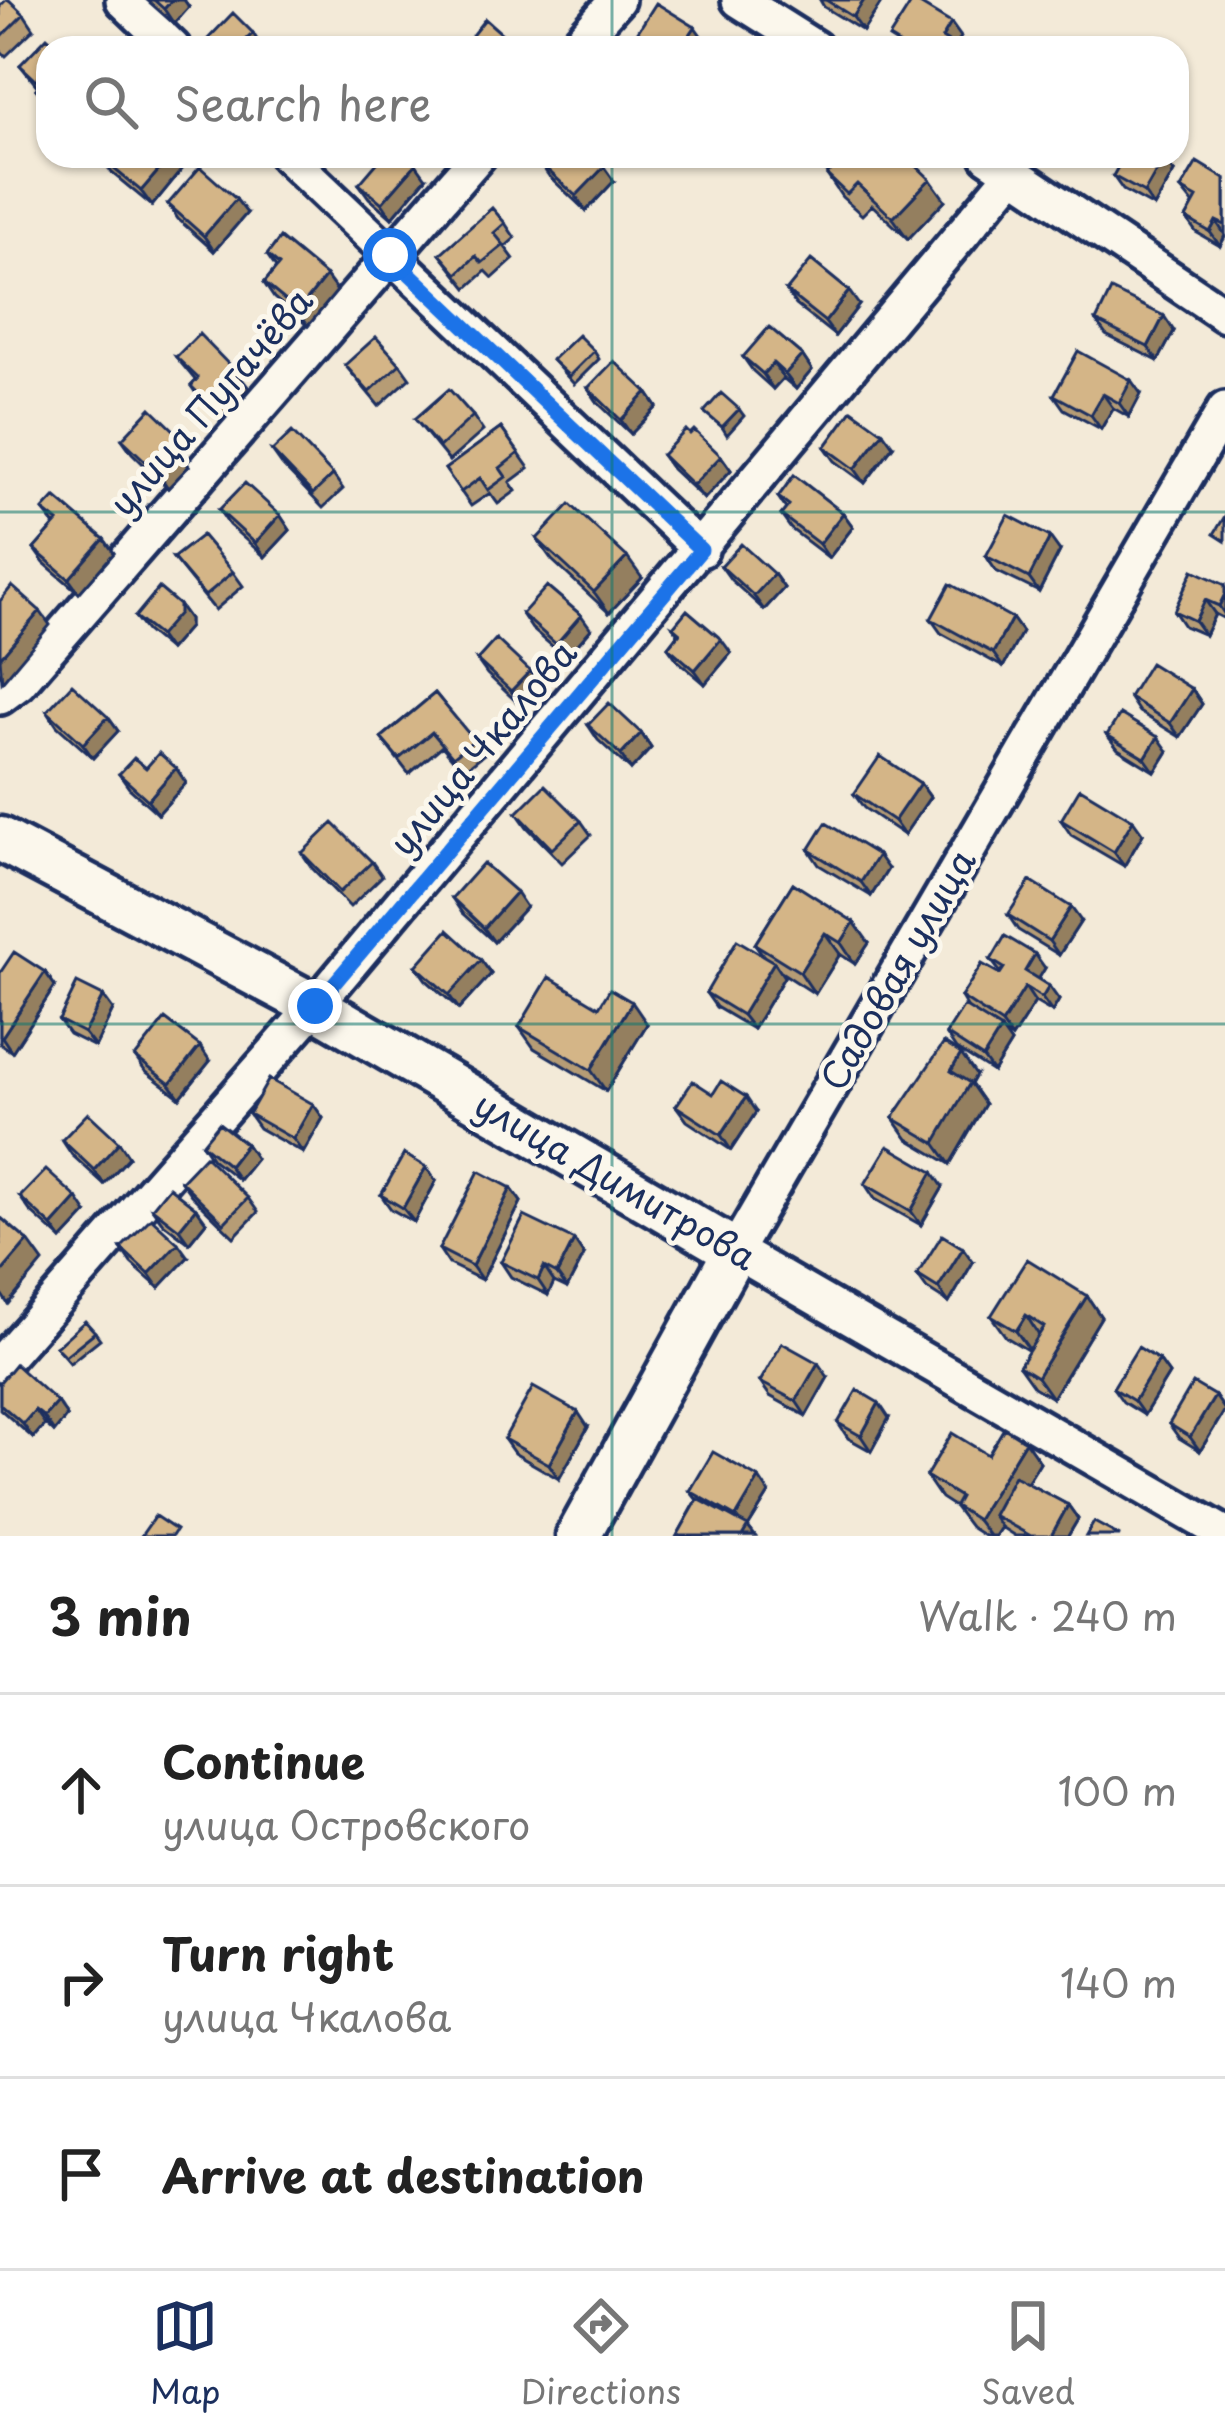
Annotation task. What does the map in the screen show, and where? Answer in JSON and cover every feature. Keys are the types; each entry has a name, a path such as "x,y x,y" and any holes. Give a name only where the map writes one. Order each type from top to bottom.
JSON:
{"street":[{"path":"123,0 160,36"},
{"path":"585,36 617,0"},
{"path":"739,0 796,36"},
{"path":"299,168 701,550"},
{"name":"улица Пугачёва","path":"0,697 20,683 467,168"},
{"name":"улица Чкалова","path":"0,1364 315,1006 701,550 998,168"},
{"path":"1007,168 1225,316"},
{"name":"Садовая улица","path":"578,1536 735,1251 1225,409"},
{"name":"улица Димитрова","path":"0,839 315,1006 1225,1534"}],"building":[{"path":"6,0 24,14 0,38 0,6"},
{"path":"826,0 864,0 853,17"},
{"path":"913,0 951,23 943,36 890,36"},
{"path":"656,3 695,27 689,36 635,36"},
{"path":"233,13 253,33 250,36 211,36"},
{"path":"485,19 504,36 472,36"},
{"path":"36,48 36,80 20,65"},
{"path":"1197,162 1225,179 1225,225 1216,221 1210,232 1186,218 1197,198 1181,189"},
{"path":"113,168 161,168 141,191"},
{"path":"199,168 236,199 204,236 168,204"},
{"path":"373,168 413,168 382,203 359,184"},
{"path":"546,168 603,168 576,196"},
{"path":"834,168 919,168 930,179 893,218 857,184 847,194 827,175"},
{"path":"1117,168 1158,168 1144,193 1113,176"},
{"path":"492,208 505,223 494,233 504,245 482,263 476,256 457,274 440,254"},
{"path":"280,238 326,276 298,311 264,283 279,265 267,255"},
{"path":"811,260 849,291 825,322 786,291"},
{"path":"1111,290 1164,316 1148,347 1096,321"},
{"path":"769,327 802,355 785,374 773,363 763,374 743,357"},
{"path":"199,334 238,374 209,404 191,386 198,378 176,357"},
{"path":"578,335 594,351 569,376 552,360"},
{"path":"376,337 400,364 369,392 345,365"},
{"path":"1078,351 1131,380 1119,403 1103,394 1091,415 1054,395"},
{"path":"614,361 647,392 621,420 588,388"},
{"path":"449,389 473,416 439,447 415,419"},
{"path":"721,393 739,409 722,427 704,412"},
{"path":"151,408 179,435 170,444 178,452 158,473 122,439"},
{"path":"852,410 883,432 855,469 825,447"},
{"path":"501,428 519,453 500,468 506,477 488,490 480,478 461,492 445,469"},
{"path":"686,430 690,434 694,430 721,456 693,485 662,455"},
{"path":"292,432 333,475 313,494 272,451"},
{"path":"794,475 843,513 819,544 781,515 789,505 778,497"},
{"path":"245,483 280,515 255,543 219,510"},
{"path":"55,497 104,539 69,579 34,549 58,522 43,510"},
{"path":"570,504 627,557 594,592 537,539"},
{"path":"1008,515 1050,537 1029,578 986,556"},
{"path":"1225,516 1225,541 1214,534"},
{"path":"202,535 233,572 205,596 173,558"},
{"path":"741,544 774,574 754,596 721,566"},
{"path":"1193,570 1225,585 1219,606 1205,600 1195,621 1174,611"},
{"path":"950,584 1012,618 993,653 931,619"},
{"path":"12,586 40,611 0,658 0,601"},
{"path":"547,586 581,615 556,644 522,614"},
{"path":"159,588 179,605 179,613 159,636 135,617"},
{"path":"687,610 721,639 695,670 668,647 680,633 673,627"},
{"path":"496,639 530,671 511,691 477,660"},
{"path":"1150,663 1192,689 1170,723 1129,697"},
{"path":"72,684 108,717 83,744 47,711"},
{"path":"435,693 474,740 453,757 432,732 399,759 381,738"},
{"path":"609,703 641,733 621,755 588,725"},
{"path":"1120,714 1158,737 1145,758 1107,735"},
{"path":"159,753 176,768 148,800 119,774 134,758 146,768"},
{"path":"880,756 920,783 894,821 854,794"},
{"path":"545,785 581,821 552,849 517,813"},
{"path":"1080,788 1133,820 1114,852 1061,820"},
{"path":"333,823 372,862 340,892 302,853"},
{"path":"826,823 878,855 861,882 809,850"},
{"path":"483,863 516,892 484,928 452,898"},
{"path":"1030,881 1071,907 1049,941 1008,915"},
{"path":"793,883 854,922 841,943 825,933 800,972 755,944"},
{"path":"448,930 481,960 449,995 416,966"},
{"path":"1005,936 1035,954 1025,971 1049,986 1042,998 1025,987 1002,1024 961,997 982,964 1000,974 1004,968 991,960"},
{"path":"737,940 774,962 742,1015 706,993"},
{"path":"14,952 45,972 2,1037 0,973"},
{"path":"549,977 599,1007 610,989 632,1002 591,1070 519,1027"},
{"path":"77,983 103,996 84,1033 59,1020"},
{"path":"964,1006 1001,1029 983,1058 946,1034"},
{"path":"165,1019 200,1046 170,1084 135,1057"},
{"path":"944,1043 961,1054 951,1071 970,1083 935,1143 893,1118"},
{"path":"269,1079 313,1104 293,1139 249,1114"},
{"path":"693,1081 713,1094 721,1081 746,1097 721,1135 676,1106"},
{"path":"88,1113 119,1142 94,1170 62,1140"},
{"path":"219,1123 246,1144 229,1166 202,1144"},
{"path":"888,1146 933,1172 911,1211 865,1184"},
{"path":"404,1154 426,1167 403,1208 381,1195"},
{"path":"205,1156 248,1198 224,1223 181,1181"},
{"path":"46,1170 77,1198 52,1226 20,1197"},
{"path":"479,1171 511,1188 472,1266 439,1249"},
{"path":"169,1187 196,1208 179,1229 152,1208"},
{"path":"524,1216 574,1240 557,1274 544,1267 538,1280 501,1262"},
{"path":"0,1217 28,1241 0,1274"},
{"path":"151,1218 178,1243 149,1274 121,1248"},
{"path":"942,1235 963,1248 938,1288 917,1275"},
{"path":"1027,1259 1087,1296 1037,1377 1019,1366 1044,1327 1026,1315 1016,1331 991,1316"},
{"path":"85,1321 95,1332 65,1356 56,1347"},
{"path":"782,1343 818,1363 796,1401 760,1382"},
{"path":"1138,1347 1159,1360 1134,1401 1113,1388"},
{"path":"15,1364 57,1402 44,1417 35,1410 23,1424 0,1404 0,1382"},
{"path":"1193,1383 1215,1396 1190,1437 1169,1424"},
{"path":"533,1387 578,1412 549,1464 504,1439"},
{"path":"857,1390 879,1403 861,1436 838,1423"},
{"path":"1004,1428 1025,1441 977,1520 955,1506 960,1497 926,1476 952,1433 988,1455"},
{"path":"713,1452 759,1478 736,1517 690,1491"},
{"path":"1014,1476 1068,1505 1051,1536 1031,1536 993,1515"},
{"path":"698,1499 748,1526 742,1536 677,1536"},
{"path":"155,1516 176,1530 172,1536 141,1536"},
{"path":"1094,1522 1120,1536 1086,1536"}],"route":[{"path":"315,1006 701,550 390,255"}]}
